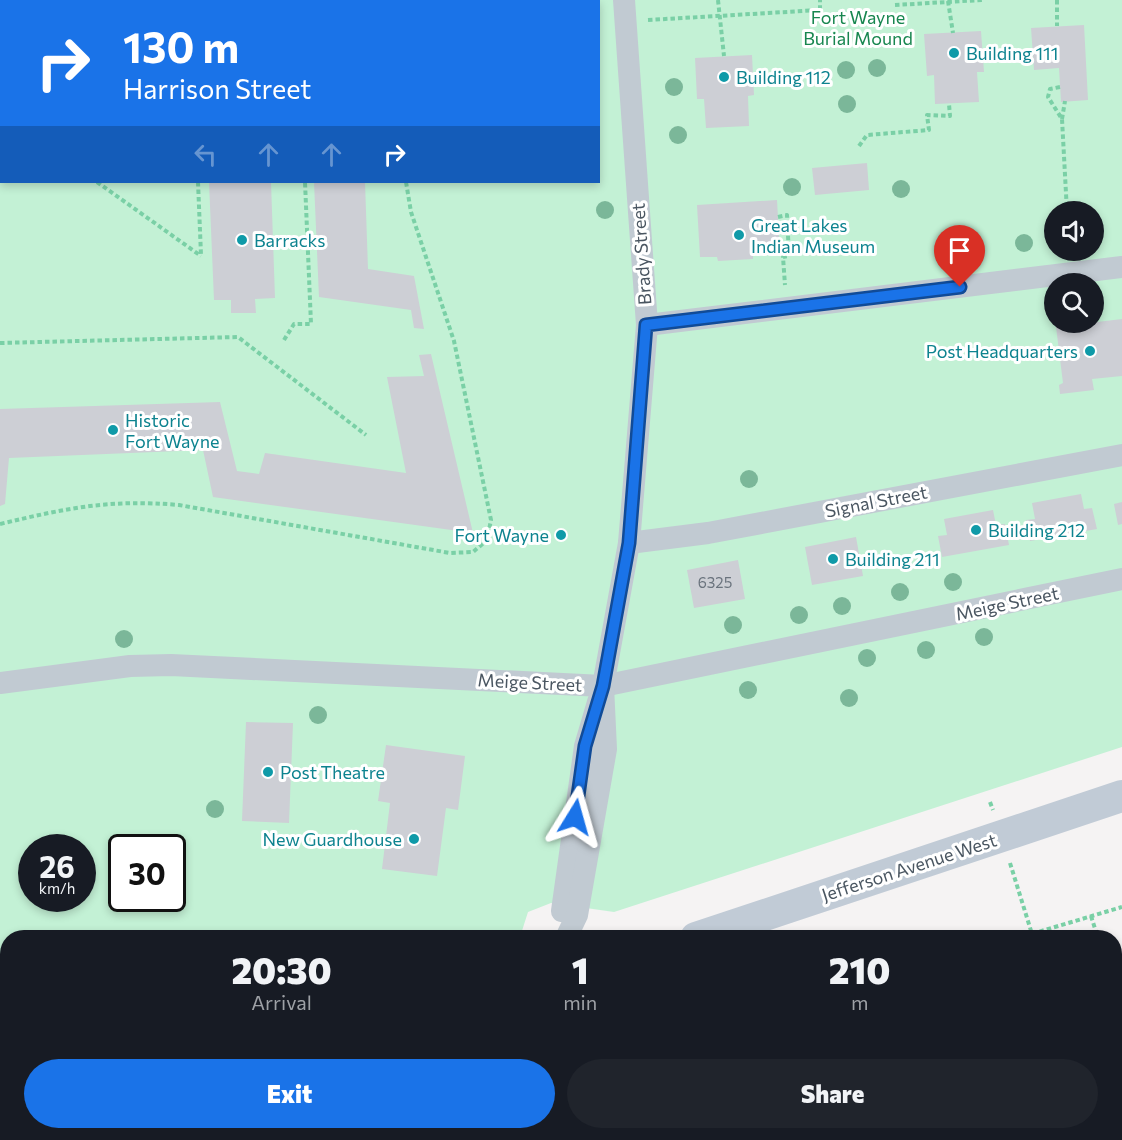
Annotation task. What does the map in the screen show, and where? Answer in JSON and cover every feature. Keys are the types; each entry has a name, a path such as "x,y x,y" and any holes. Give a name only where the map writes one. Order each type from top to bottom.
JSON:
{"main road":[{"name":"Jefferson Avenue West","path":"720,930 1122,796"}],"street":[{"name":"Brady Street","path":"570,930 577,915 606,749 603,686 629,543 646,325 624,0"},
{"path":"646,325 1122,267"},
{"name":"Signal Street","path":"629,543 708,533 1122,455"},
{"name":"Meige Street","path":"0,683 130,666 171,665 603,686 1122,579"}],"path":[{"path":"718,0 724,56"},
{"path":"642,20 820,10 820,0"},
{"path":"895,5 982,0"},
{"path":"1057,0 1057,26"},
{"path":"948,1 953,33"},
{"path":"1060,87 1050,89 1048,96 1062,119"},
{"path":"1065,102 1062,119 1066,201"},
{"path":"859,146 867,135 928,130 927,115 950,116 949,104"},
{"path":"98,183 201,256 198,183"},
{"path":"284,340 294,324 312,324 305,183"},
{"path":"0,524 74,507 109,502 145,502 180,505 450,553 473,552 488,540 491,520 454,341 411,212 406,183"},
{"path":"778,217 787,215 789,256 783,257 786,290"},
{"path":"0,343 238,337 366,435"},
{"path":"1012,870 1031,930"},
{"path":"1045,930 1122,907"},
{"path":"1091,916 1095,930"}],"green space":[{"name":"Fort Wayne","path":"600,0 1122,0 1122,747 614,912 551,903 528,912 522,930 0,930 0,183 600,183"}],"building":[{"path":"1084,25 1088,100 1061,102 1059,68 1034,70 1031,28"},
{"name":"Building 111","path":"981,31 984,72 977,72 979,102 935,104 934,75 927,76 924,34"},
{"name":"Building 112","path":"752,55 754,95 748,96 749,126 706,128 704,99 697,99 695,58"},
{"path":"867,163 869,190 815,195 812,168"},
{"name":"Barracks","path":"209,183 271,183 275,298 255,299 256,313 231,313 231,300 214,300"},
{"path":"314,183 365,183 368,269 414,276 424,329 414,328 411,310 319,297"},
{"name":"Great Lakes Indian Museum","path":"777,200 780,253 753,254 753,259 718,261 717,257 700,257 697,205"},
{"name":"Post Headquarters","path":"1122,319 1122,376 1092,379 1094,390 1060,394 1059,385 1063,383 1057,333 1104,333 1104,321"},
{"name":"Historic Fort Wayne","path":"431,354 473,533 213,497 203,450 9,458 5,504 0,506 0,409 220,402 237,471 259,474 265,453 406,473 387,377 424,376 419,355"},
{"path":"1081,494 1084,509 1092,508 1097,529 1030,541 1026,520 1035,519 1032,503"},
{"path":"1122,502 1122,524 1118,525 1114,504"},
{"name":"Building 212","path":"993,510 996,525 1005,524 1009,545 942,557 938,536 947,535 944,519"},
{"name":"Building 211","path":"856,537 863,576 812,585 805,547"},
{"path":"738,560 745,599 694,608 687,570"},
{"name":"Post Theatre","path":"246,722 293,723 289,823 242,821"},
{"name":"New Guardhouse","path":"386,745 465,756 458,810 446,808 437,876 382,869 390,803 378,801"}],"place":[{"name":"Building 111","path":"954,53"},
{"name":"Building 112","path":"724,77"},
{"name":"Great Lakes Indian Museum","path":"739,235"},
{"name":"Barracks","path":"242,240"},
{"name":"Post Headquarters","path":"1090,351"},
{"name":"Historic Fort Wayne","path":"113,430"},
{"name":"Building 212","path":"976,530"},
{"name":"Fort Wayne","path":"561,535"},
{"name":"Building 211","path":"833,559"},
{"name":"Post Theatre","path":"268,772"},
{"name":"New Guardhouse","path":"414,839"}],"route":[{"path":"575,817 585,746 603,686 629,543 646,325 960,287"}],"park label":[{"name":"Fort Wayne Burial Mound","path":"858,27"}]}
